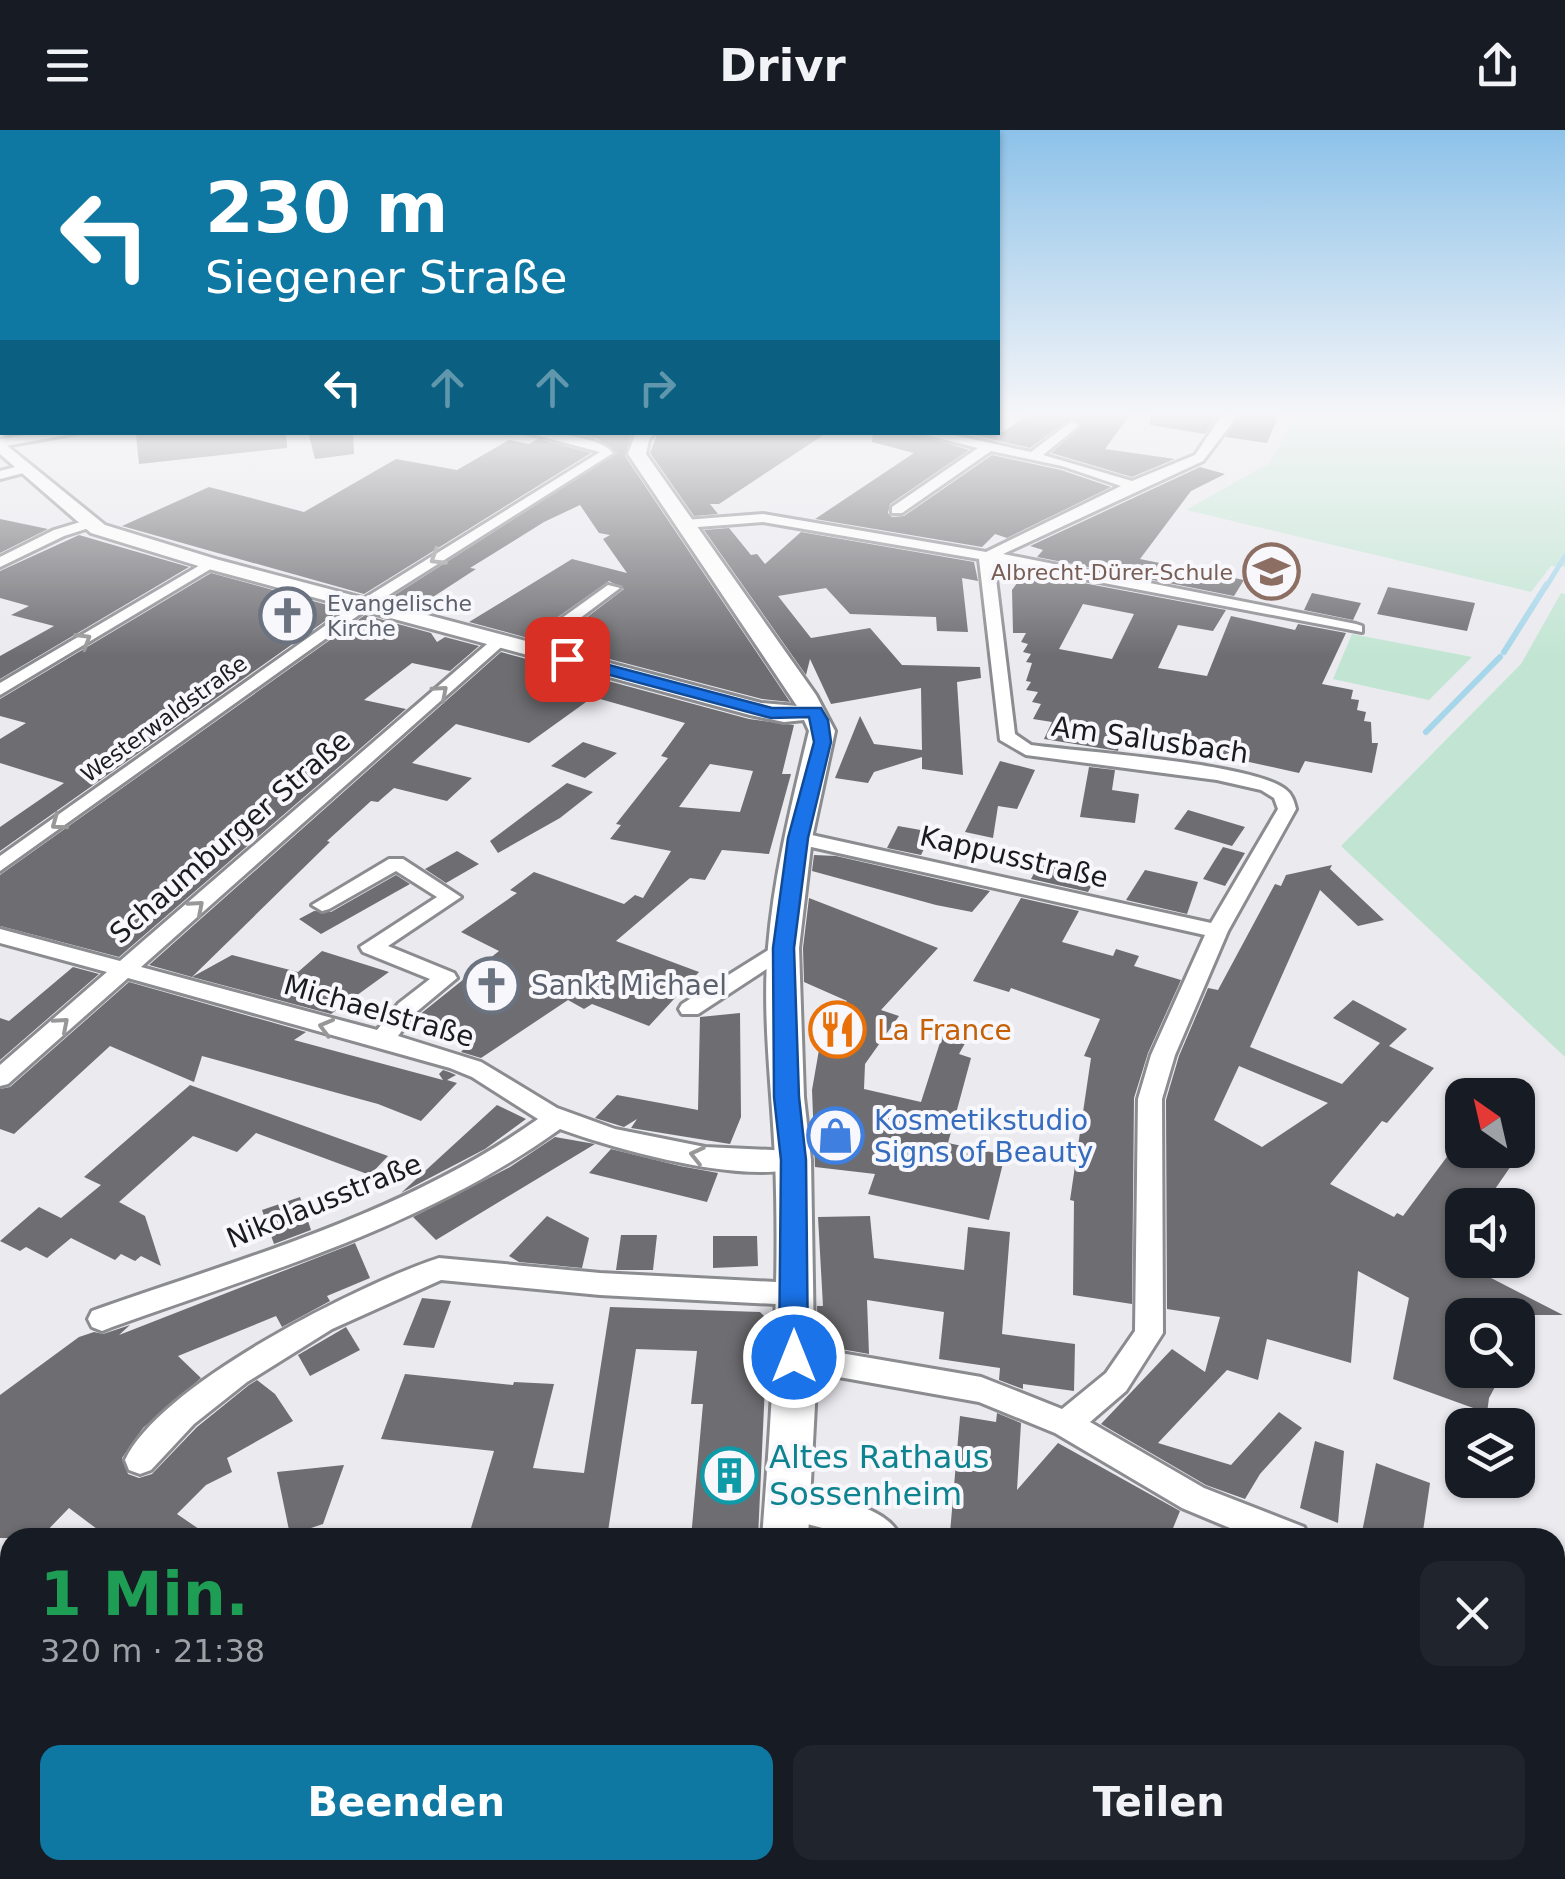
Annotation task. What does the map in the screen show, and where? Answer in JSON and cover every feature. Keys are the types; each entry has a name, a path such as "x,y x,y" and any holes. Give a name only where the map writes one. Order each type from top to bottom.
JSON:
{"main road":[{"path":"54,494 87,524 212,564 771,713 814,712"},
{"path":"664,494 814,712 822,742 798,838 784,948 786,1097 794,1160 794,1357 787,1522"}],"street":[{"name":"Westerwaldstraße","path":"0,865 365,604 538,494"},
{"path":"897,510 921,494"},
{"path":"986,557 1116,494"},
{"path":"685,524 763,518 1356,629"},
{"path":"0,563 58,533 87,524"},
{"name":"Am Salusbach","path":"986,557 1006,736 1026,750 1217,774 1268,786 1282,796 1287,809 1218,932"},
{"path":"0,690 212,564"},
{"path":"529,648 613,588"},
{"name":"Schaumburger Straße","path":"0,1078 500,641"},
{"name":"Kappusstraße","path":"798,838 1218,932"},
{"path":"322,905 396,863 451,897 371,948 446,978 407,1008 380,1042"},
{"path":"1066,1424 1116,1382 1149,1333 1150,1099 1163,1055 1218,932"},
{"name":"Michaelstraße","path":"0,936 380,1042 422,1050 477,1070 557,1118 715,1159 746,1163 794,1160"},
{"path":"690,1009 784,948"},
{"name":"Nikolausstraße","path":"102,1319 298,1252 473,1174 557,1118"},
{"path":"140,1460 183,1415 237,1374 322,1320 439,1270 600,1284 794,1294"},
{"path":"794,1357 981,1390 1066,1424 1193,1498 1268,1528"},
{"path":"787,1522 868,1524 873,1528"}],"green space":[{"path":"1215,494 1565,494 1565,567 1551,566 1531,592 1186,510"},
{"path":"1561,593 1565,594 1565,1057 1341,846 1521,664"},
{"path":"1352,634 1472,657 1429,700 1333,679"}],"building":[{"path":"194,494 234,494 304,512 336,494 526,494 364,594 122,526"},
{"path":"553,494 650,494 790,702 762,699 552,644 624,589 609,581 528,638 469,622 572,559 627,573 603,539 610,535 599,533 580,505 544,522 470,568 476,569 416,608 387,600"},
{"path":"678,494 735,494 719,504 710,504 718,514 694,516"},
{"path":"853,494 905,494 890,504 888,513 892,517 904,516 936,494 1098,494 1007,538 995,534 982,547 815,519"},
{"path":"1143,494 1189,494 1140,559 1244,580 1234,596 1037,557 1043,550 1030,546"},
{"path":"0,519 48,529 0,553"},
{"path":"729,528 751,555 757,554 765,564 801,532 974,562 978,581 962,578 968,632 937,631 936,617 850,614 826,588 778,596 811,638 870,628 902,665 980,667 981,678 957,682 963,775 922,769 922,757 874,772 868,783 835,778 860,716 874,744 922,750 921,688 831,704 810,659 806,675 704,530"},
{"path":"79,535 189,567 0,679 0,656 54,626 11,615 29,606 0,598 0,571"},
{"path":"1025,572 1226,610 1213,631 1178,625 1158,668 1207,676 1231,616 1295,630 1298,624 1346,633 1322,684 1353,690 1351,699 1359,700 1357,710 1366,712 1364,721 1371,722 1372,743 1378,743 1372,773 1305,761 1299,773 1199,751 1197,757 1119,745 1118,751 1044,739 1052,722 1033,719 1041,704 1032,702 1038,692 1026,690 1031,682 1026,681 1032,663 1026,662 1031,654 1023,652 1028,644 1021,642 1026,633 1013,633 1012,590","holes":["1083,604 1134,614 1112,659 1059,649"]},
{"path":"211,573 342,609 0,851 0,827 64,783 0,763 0,739 26,723 0,716 0,699"},
{"path":"1388,587 1475,603 1467,631 1377,614"},
{"path":"1312,593 1361,603 1353,620 1304,610"},
{"path":"365,615 431,633 437,642 445,637 479,646 450,671 412,663 364,700 406,709 119,957 0,926 0,875"},
{"path":"501,652 749,719 794,725 782,774 791,774 769,854 722,850 705,880 690,878 616,941 699,972 649,1026 592,1004 584,1009 568,1000 481,1058 461,1052 470,1042 419,1015 499,951 461,932 517,893 510,890 534,872 624,904 635,895 643,898 671,851 610,839 621,825 616,824 668,758 661,756 685,723 593,697 529,743 456,724 412,763 472,778 447,801 394,788 378,802 371,801 327,841 330,842 192,977 149,965","holes":["710,764 753,771 740,812 679,807"]},
{"path":"583,742 617,753 585,778 551,766"},
{"path":"1000,761 1035,770 1017,809 998,806 993,838 965,832"},
{"path":"1089,767 1115,770 1112,790 1139,794 1135,823 1080,817"},
{"path":"567,783 593,792 560,818 498,853 490,841"},
{"path":"1188,810 1245,827 1232,846 1174,829"},
{"path":"898,826 932,832 921,855 887,848"},
{"path":"1223,847 1245,853 1225,886 1203,879"},
{"path":"457,851 479,864 446,883 425,869"},
{"path":"814,855 836,856 990,891 972,912 936,905 812,871"},
{"path":"1039,864 1079,873 1078,877 1094,881 1088,892 1031,879"},
{"path":"1332,865 1330,869 1384,920 1358,926 1320,890 1250,1047 1342,1084 1380,1043 1333,1018 1353,1000 1407,1029 1389,1046 1434,1068 1387,1123 1382,1121 1330,1184 1394,1217 1397,1213 1403,1216 1445,1159 1445,1168 1510,1168 1496,1188 1445,1188 1445,1278 1491,1278 1530,1298 1445,1298 1445,1388 1494,1388 1488,1408 1473,1408 1393,1379 1409,1298 1358,1271 1351,1363 1267,1339 1258,1380 1227,1370 1158,1443 1231,1465 1279,1412 1302,1428 1260,1474 1245,1499 1206,1485 1101,1424 1172,1349 1205,1372 1220,1317 1167,1309 1166,1100 1179,1056 1208,988 1218,990 1275,884 1281,886 1286,875","holes":["1239,1066 1328,1103 1262,1147 1214,1120"]},
{"path":"1145,870 1198,882 1187,914 1126,900"},
{"path":"396,875 410,884 321,934 299,919 314,911 331,912"},
{"path":"809,898 938,948 881,1010 899,1016 865,1064 864,1089 921,1102 944,1030 968,1038 959,1054 971,1058 948,1143 1005,1155 989,1220 868,1194 875,1174 815,1167 812,1090 820,1044 847,1001 804,982 803,948"},
{"path":"1021,898 1079,911 1062,942 1113,956 1116,949 1139,956 1134,966 1181,980 1148,1053 1134,1098 1132,1304 1073,1295 1074,1201 1070,1200 1091,1058 1084,1056 1100,1019 1011,988 1009,992 973,981"},
{"path":"322,951 389,972 331,1014 192,977 232,955 298,972"},
{"path":"73,967 99,974 0,1060 0,1018 9,1021"},
{"path":"129,982 306,1032 294,1040 443,1080 439,1074 443,1070 456,1075 447,1080 457,1083 421,1121 378,1104 202,1056 194,1082 110,1046 14,1134 0,1129 0,1089 10,1087"},
{"path":"740,1013 741,1117 730,1144 631,1128 637,1119 624,1127 595,1118 617,1095 698,1110 700,1017"},
{"path":"190,1085 388,1156 370,1175 256,1133 237,1152 193,1136 119,1202 145,1216 161,1266 141,1256 135,1261 121,1254 115,1260 71,1238 47,1258 26,1247 20,1251 0,1241 39,1207 61,1218 101,1185 84,1177"},
{"path":"497,1105 526,1119 485,1149 401,1193"},
{"path":"555,1137 595,1144 436,1240 413,1217 510,1167"},
{"path":"611,1149 718,1173 707,1202 589,1173"},
{"path":"300,1197 311,1230 274,1244 262,1210"},
{"path":"547,1216 589,1238 582,1268 519,1262 509,1256"},
{"path":"870,1216 874,1258 964,1270 968,1227 1010,1232 1002,1334 1075,1344 1074,1391 1023,1384 1023,1389 999,1380 1000,1368 939,1359 944,1312 867,1300 869,1354 818,1345 817,1306 823,1306 818,1217"},
{"path":"621,1235 657,1235 653,1270 616,1270"},
{"path":"713,1236 757,1236 758,1266 713,1268"},
{"path":"355,1243 370,1278 327,1296 330,1301 282,1327 276,1316 178,1356 201,1378 143,1428 122,1458 128,1474 139,1478 152,1474 197,1427 257,1380 275,1394 293,1421 227,1458 232,1472 206,1485 177,1514 197,1528 96,1528 69,1508 50,1528 0,1528 0,1395 79,1337 130,1325 119,1335"},
{"path":"422,1298 451,1301 434,1348 403,1345"},
{"path":"1535,1301 1563,1315 1535,1315"},
{"path":"610,1307 760,1312 768,1320 758,1528 692,1528 703,1404 691,1404 697,1351 636,1349 609,1528 471,1528 494,1451 381,1439 405,1374 513,1385 554,1384 533,1468 584,1473"},
{"path":"346,1327 360,1350 310,1376 298,1355"},
{"path":"997,1413 1021,1423 1017,1490 1058,1443 1180,1511 1173,1528 950,1528 960,1416 996,1422"},
{"path":"1315,1441 1344,1451 1338,1523 1300,1508"},
{"path":"1376,1463 1430,1483 1423,1528 1363,1528"},
{"path":"344,1465 323,1524 289,1528 277,1472"}],"waterway":[{"path":"1546,587 1565,556"},
{"path":"1504,652 1547,584"},
{"path":"1426,732 1500,657"}],"place":[{"name":"Albrecht-Dürer-Schule","path":"1272,572"},
{"name":"Evangelische Kirche","path":"288,616"},
{"name":"Sankt Michael","path":"492,985"},
{"name":"La France","path":"838,1030"},
{"name":"Kosmetikstudio Signs of Beauty","path":"835,1136"},
{"name":"Altes Rathaus Sossenheim","path":"730,1475"}],"route":[{"path":"567,659 771,713 814,712 820,720 822,742 798,838 784,948 786,1097 794,1160 794,1357"}]}
